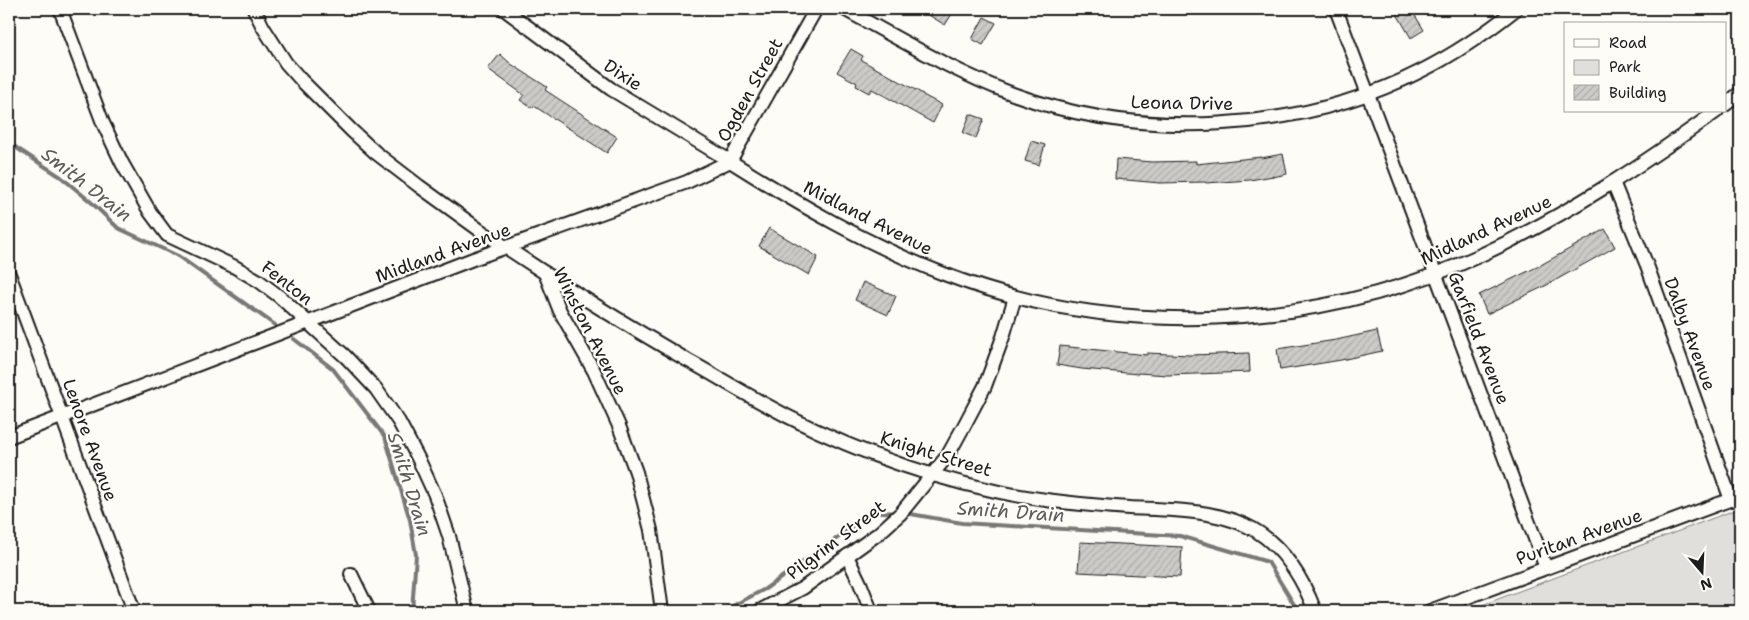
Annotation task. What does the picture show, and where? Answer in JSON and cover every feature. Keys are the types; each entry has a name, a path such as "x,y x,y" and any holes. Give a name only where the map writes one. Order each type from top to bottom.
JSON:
{"street":[{"name":"Fenton","path":"60,9 103,123 122,163 150,212 167,235 235,267 259,281 309,322 346,356 376,389 399,422 435,495 449,536 467,611"},
{"name":"Winston Avenue","path":"254,9 286,63 376,153 418,186 545,273 560,311 594,371 619,426 636,472 651,530 662,611"},
{"name":"Dixie","path":"504,9 611,89 730,161"},
{"name":"Ogden Street","path":"730,161 816,9"},
{"name":"Leona Drive","path":"844,9 928,55 979,80 1040,102 1102,117 1167,124 1241,122 1314,110 1350,100 1421,71 1460,48 1516,9"},
{"name":"Garfield Avenue","path":"1336,9 1546,568"},
{"path":"1726,104 1740,93"},
{"name":"Midland Avenue","path":"9,437 309,322 687,182 730,161 827,220 873,244 943,274 1015,297 1075,309 1127,315 1182,318 1238,317 1343,302 1437,274 1482,255 1528,233 1571,209 1716,112"},
{"name":"Dalby Avenue","path":"1613,182 1736,498"},
{"name":"Knight Street","path":"545,273 594,306 760,402 836,439 904,467 1025,497 1098,506 1204,513 1222,517 1257,532 1282,553 1301,583 1315,611"},
{"name":"Lenore Avenue","path":"10,278 134,611"},
{"name":"Pilgrim Street","path":"758,611 803,588 895,520 948,455 985,386 1015,297"},
{"name":"Puritan Avenue","path":"1430,611 1736,498"},
{"path":"846,556 860,583 871,611"},
{"path":"352,574 369,611"}],"green space":[{"path":"1740,508 1740,611 1466,611"}],"building":[{"path":"919,9 955,9 945,25"},
{"path":"1405,9 1411,9 1424,30 1411,38 1397,14"},
{"path":"984,17 996,23 983,45 972,39"},
{"path":"851,49 863,56 861,60 942,105 933,123 872,89 869,93 856,86 857,83 837,72"},
{"path":"500,54 511,64 547,87 545,90 617,137 607,153 534,106 532,108 520,100 524,95 488,69"},
{"path":"970,114 984,119 976,138 963,133"},
{"path":"1031,141 1045,145 1039,165 1025,161"},
{"path":"1283,154 1287,174 1273,177 1206,183 1160,183 1115,179 1116,159 1152,162 1196,161 1196,164"},
{"path":"769,228 818,257 809,275 759,246"},
{"path":"1605,229 1615,247 1547,285 1487,314 1479,295 1539,266"},
{"path":"863,282 896,296 888,315 855,300"},
{"path":"1377,331 1382,351 1280,370 1277,349 1336,340"},
{"path":"1060,346 1147,355 1147,353 1190,355 1249,353 1250,372 1168,375 1082,369 1057,365"},
{"path":"1080,542 1182,547 1180,577 1078,572"}],"waterway":[{"name":"Smith Drain","path":"9,143 61,177 118,228 178,256 275,325"},
{"name":"Smith Drain","path":"294,339 333,369 385,437 410,520 416,555 412,611"},
{"name":"Smith Drain","path":"723,611 765,589 843,534 870,511 896,513"},
{"name":"Smith Drain","path":"905,513 962,523 1180,536 1268,562 1298,611"}]}
